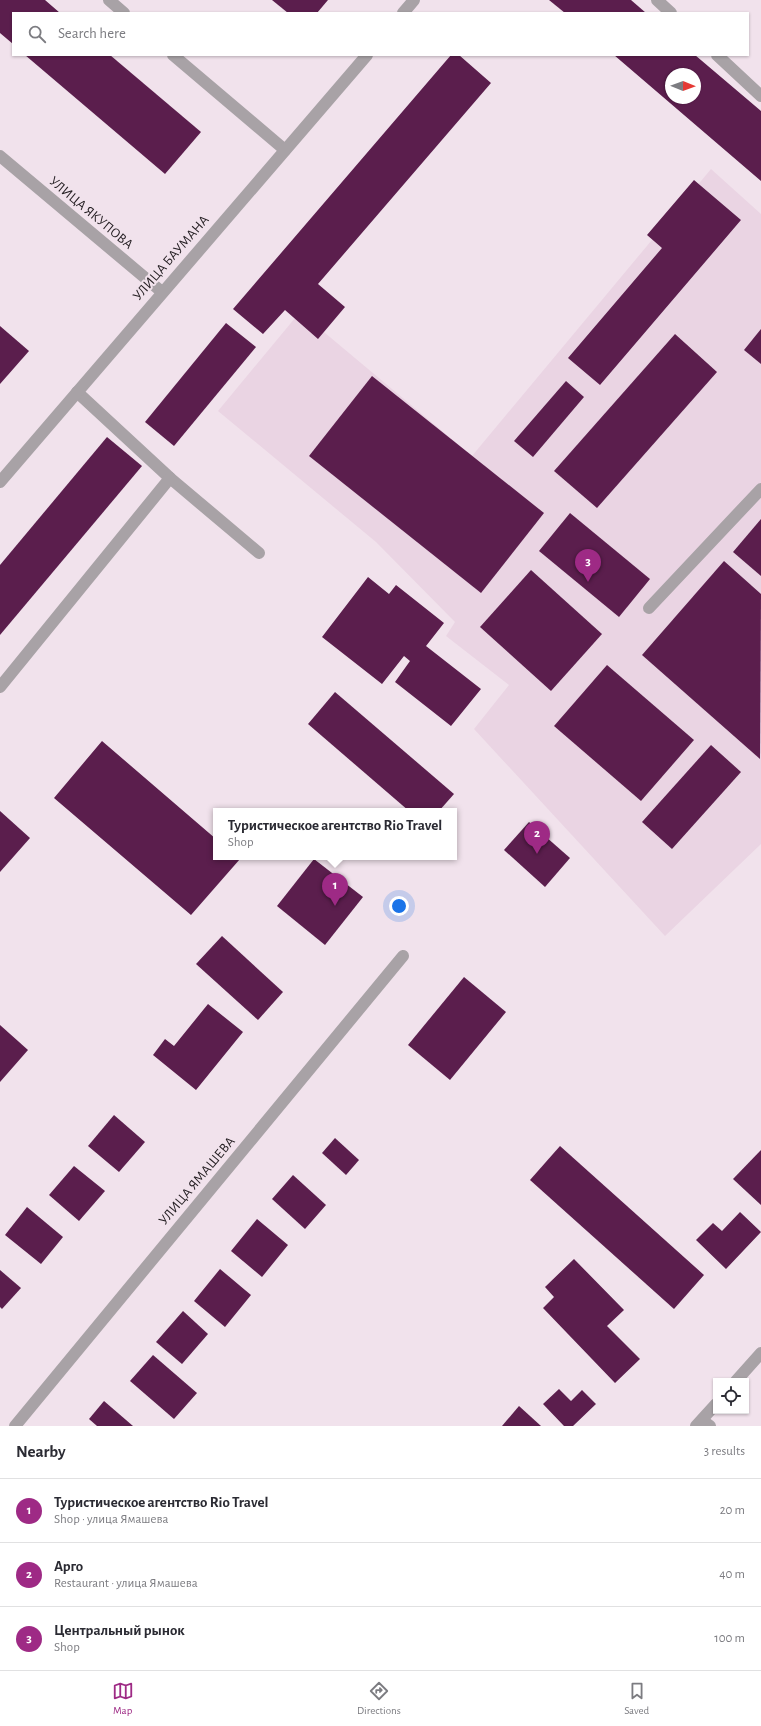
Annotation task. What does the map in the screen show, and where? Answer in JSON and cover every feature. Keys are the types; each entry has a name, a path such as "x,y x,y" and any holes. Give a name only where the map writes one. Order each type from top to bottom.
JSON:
{"street":[{"path":"109,0 123,12"},
{"path":"404,12 414,0"},
{"path":"657,0 670,12"},
{"path":"174,56 284,150"},
{"name":"УЛИЦА БАУМАНА","path":"0,482 366,56"},
{"path":"717,56 761,96"},
{"name":"УЛИЦА ЯКУПОВА","path":"0,156 162,292"},
{"path":"77,392 170,478 259,553"},
{"path":"0,687 170,478"},
{"path":"649,608 761,488"},
{"name":"УЛИЦА ЯМАШЕВА","path":"15,1426 403,956"},
{"path":"739,1378 761,1353"},
{"path":"703,1424 713,1409"}],"shaded area":[{"path":"711,169 761,214 761,844 665,936 474,729 509,685 446,636 455,622 376,542 218,411 300,312 472,456"}],"building":[{"path":"0,0 45,0 59,12 12,12 12,43 0,33"},
{"path":"272,0 328,0 318,12 287,12"},
{"path":"549,0 631,0 645,12 564,12"},
{"path":"26,56 111,56 201,132 165,174"},
{"path":"450,56 460,56 491,83 318,284 345,307 318,339 285,310 263,334 233,309"},
{"path":"615,56 696,56 761,111 761,181 671,104 701,104 701,68 665,68 665,99"},
{"path":"694,180 741,220 600,385 568,358 662,248 647,235"},
{"path":"226,323 256,347 174,446 145,422"},
{"path":"0,326 29,351 0,384"},
{"path":"761,329 761,364 744,350"},
{"path":"675,334 717,372 597,508 554,471"},
{"path":"372,376 544,513 481,593 309,456"},
{"path":"566,381 584,397 533,457 514,441"},
{"path":"107,437 142,466 0,635 0,565"},
{"path":"570,513 650,579 619,617 539,551"},
{"path":"761,519 761,576 733,552"},
{"path":"724,561 761,594 760,759 642,655"},
{"path":"531,570 602,634 551,691 480,627"},
{"path":"368,577 389,594 396,585 444,623 426,646 481,689 451,726 395,682 410,661 404,656 382,684 322,637"},
{"path":"607,665 694,740 641,801 554,726"},
{"path":"335,692 454,794 442,808 406,808 308,724"},
{"path":"102,741 213,836 213,860 239,860 191,915 54,798"},
{"path":"711,745 741,772 672,849 642,822"},
{"path":"0,811 30,838 0,872"},
{"path":"529,822 570,858 545,887 504,850"},
{"path":"313,860 315,860 363,897 325,945 277,906"},
{"path":"222,936 283,992 258,1020 196,964"},
{"path":"464,977 506,1012 450,1080 408,1045"},
{"path":"208,1004 243,1032 196,1090 153,1055 165,1039 174,1046"},
{"path":"0,1025 28,1050 0,1082"},
{"path":"114,1115 145,1142 119,1172 88,1146"},
{"path":"335,1138 359,1160 346,1175 322,1153"},
{"path":"560,1146 704,1275 674,1309 530,1180"},
{"path":"761,1150 761,1205 733,1179"},
{"path":"74,1166 105,1191 79,1221 49,1195"},
{"path":"293,1175 326,1205 305,1229 272,1199"},
{"path":"27,1207 63,1237 41,1264 5,1235"},
{"path":"740,1212 761,1232 726,1269 696,1240 713,1223 722,1231"},
{"path":"257,1219 288,1245 262,1277 231,1251"},
{"path":"574,1259 624,1310 607,1326 640,1359 615,1383 543,1308 554,1297 545,1287"},
{"path":"220,1269 251,1295 225,1327 194,1301"},
{"path":"0,1270 21,1288 2,1309 0,1307"},
{"path":"183,1311 208,1334 182,1364 156,1342"},
{"path":"153,1355 197,1393 174,1419 130,1381"},
{"path":"559,1389 571,1401 582,1390 596,1404 573,1426 564,1426 543,1404"},
{"path":"104,1401 133,1426 97,1426 89,1419"},
{"path":"519,1406 541,1426 502,1426"}],"place":[{"name":"Центральный рынок","path":"588,582"},
{"name":"Арго","path":"537,854"},
{"name":"Туристическое агентство Rio Travel","path":"335,906"}]}
